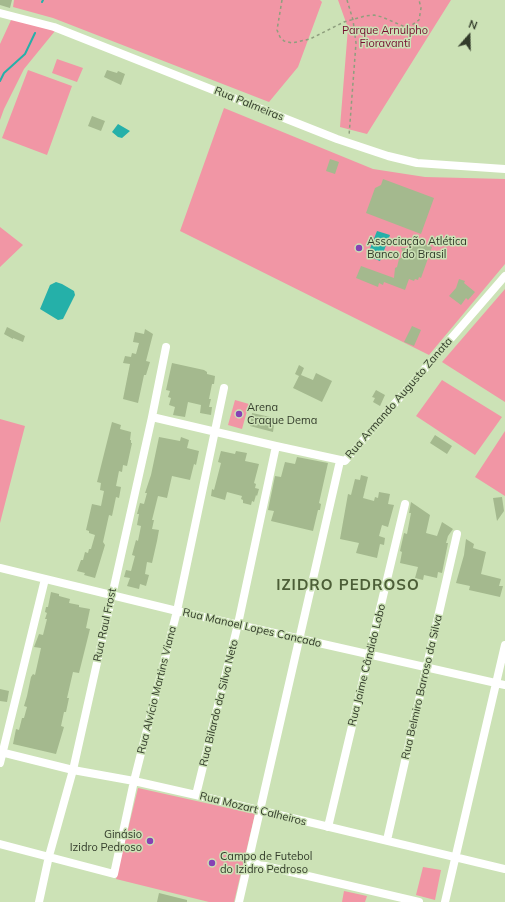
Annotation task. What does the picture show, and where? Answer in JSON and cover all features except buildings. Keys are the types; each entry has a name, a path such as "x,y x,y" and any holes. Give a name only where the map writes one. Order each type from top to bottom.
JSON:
{"street":[{"name":"Rua Palmeiras","path":"0,13 54,27 337,139 388,156 417,163 505,169"},
{"name":"Rua Armando Augusto Zanata","path":"152,417 345,461 505,276"},
{"name":"Rua Raul Frost","path":"39,902 49,856 73,770 152,417 166,347"},
{"name":"Rua Alvício Martins Viana","path":"49,856 114,874 134,781 177,611 224,388"},
{"name":"Rua Bilardo da Silva Neto","path":"196,795 238,624 276,446"},
{"path":"239,902 340,461"},
{"name":"Rua Jaime Cândido Lobo","path":"328,827 405,504"},
{"name":"Rua Belmiro Barroso da Silva","path":"387,840 457,534"},
{"name":"Rua Manoel Lopes Cancado","path":"0,568 177,611 505,685"},
{"path":"0,763 1,752 45,579"},
{"path":"446,902 505,645"},
{"name":"Rua Mozart Calheiros","path":"1,752 73,770 134,781 196,795 505,869"},
{"path":"0,844 49,856"},
{"path":"248,862 419,902"}],"path":[{"path":"282,0 277,30 280,37 284,41 292,43 310,39 344,22 374,15 403,26 412,26 419,20 421,8 419,0"},
{"path":"345,135 349,137 356,43 353,20 347,0"}],"green space":[{"path":"14,0 320,0 322,2 298,67 269,102 53,18 13,7"},
{"name":"Parque Arnulpho Fioravanti","path":"338,0 451,0 367,134 340,127 348,28"},
{"path":"12,18 55,31 24,69 0,120 0,44"},
{"path":"57,59 83,68 77,82 52,73"},
{"path":"28,70 72,86 47,155 2,138"},
{"name":"Associação Atlética Banco do Brasil","path":"224,108 373,169 425,177 505,179 505,264 429,355 180,231"},
{"path":"0,227 23,245 0,267"},
{"path":"505,289 505,402 442,362"},
{"path":"442,380 502,417 475,455 416,416"},
{"name":"Arena Craque Dema","path":"235,400 249,404 242,429 228,425"},
{"path":"0,419 25,426 0,523"},
{"path":"505,431 505,496 475,477"},
{"path":"138,788 255,814 234,902 209,902 116,879"},
{"path":"423,867 441,870 435,900 416,895"},
{"path":"344,891 367,896 365,902 342,902"}],"water":[{"path":"118,124 130,131 122,138 118,137 112,132"},
{"path":"377,231 390,235 380,261 367,256"},
{"path":"56,282 74,291 75,295 63,319 58,320 40,309 50,285"}],"waterway":[{"path":"0,81 4,73 25,54 35,33"}],"place":[{"name":"Associação Atlética Banco do Brasil","path":"359,248"},
{"name":"Arena Craque Dema","path":"239,414"},
{"name":"Ginásio Izidro Pedroso","path":"150,841"},
{"name":"Campo de Futebol do Izidro Pedroso","path":"212,863"}],"district":[{"name":"IZIDRO PEDROSO","path":"348,585"}]}
